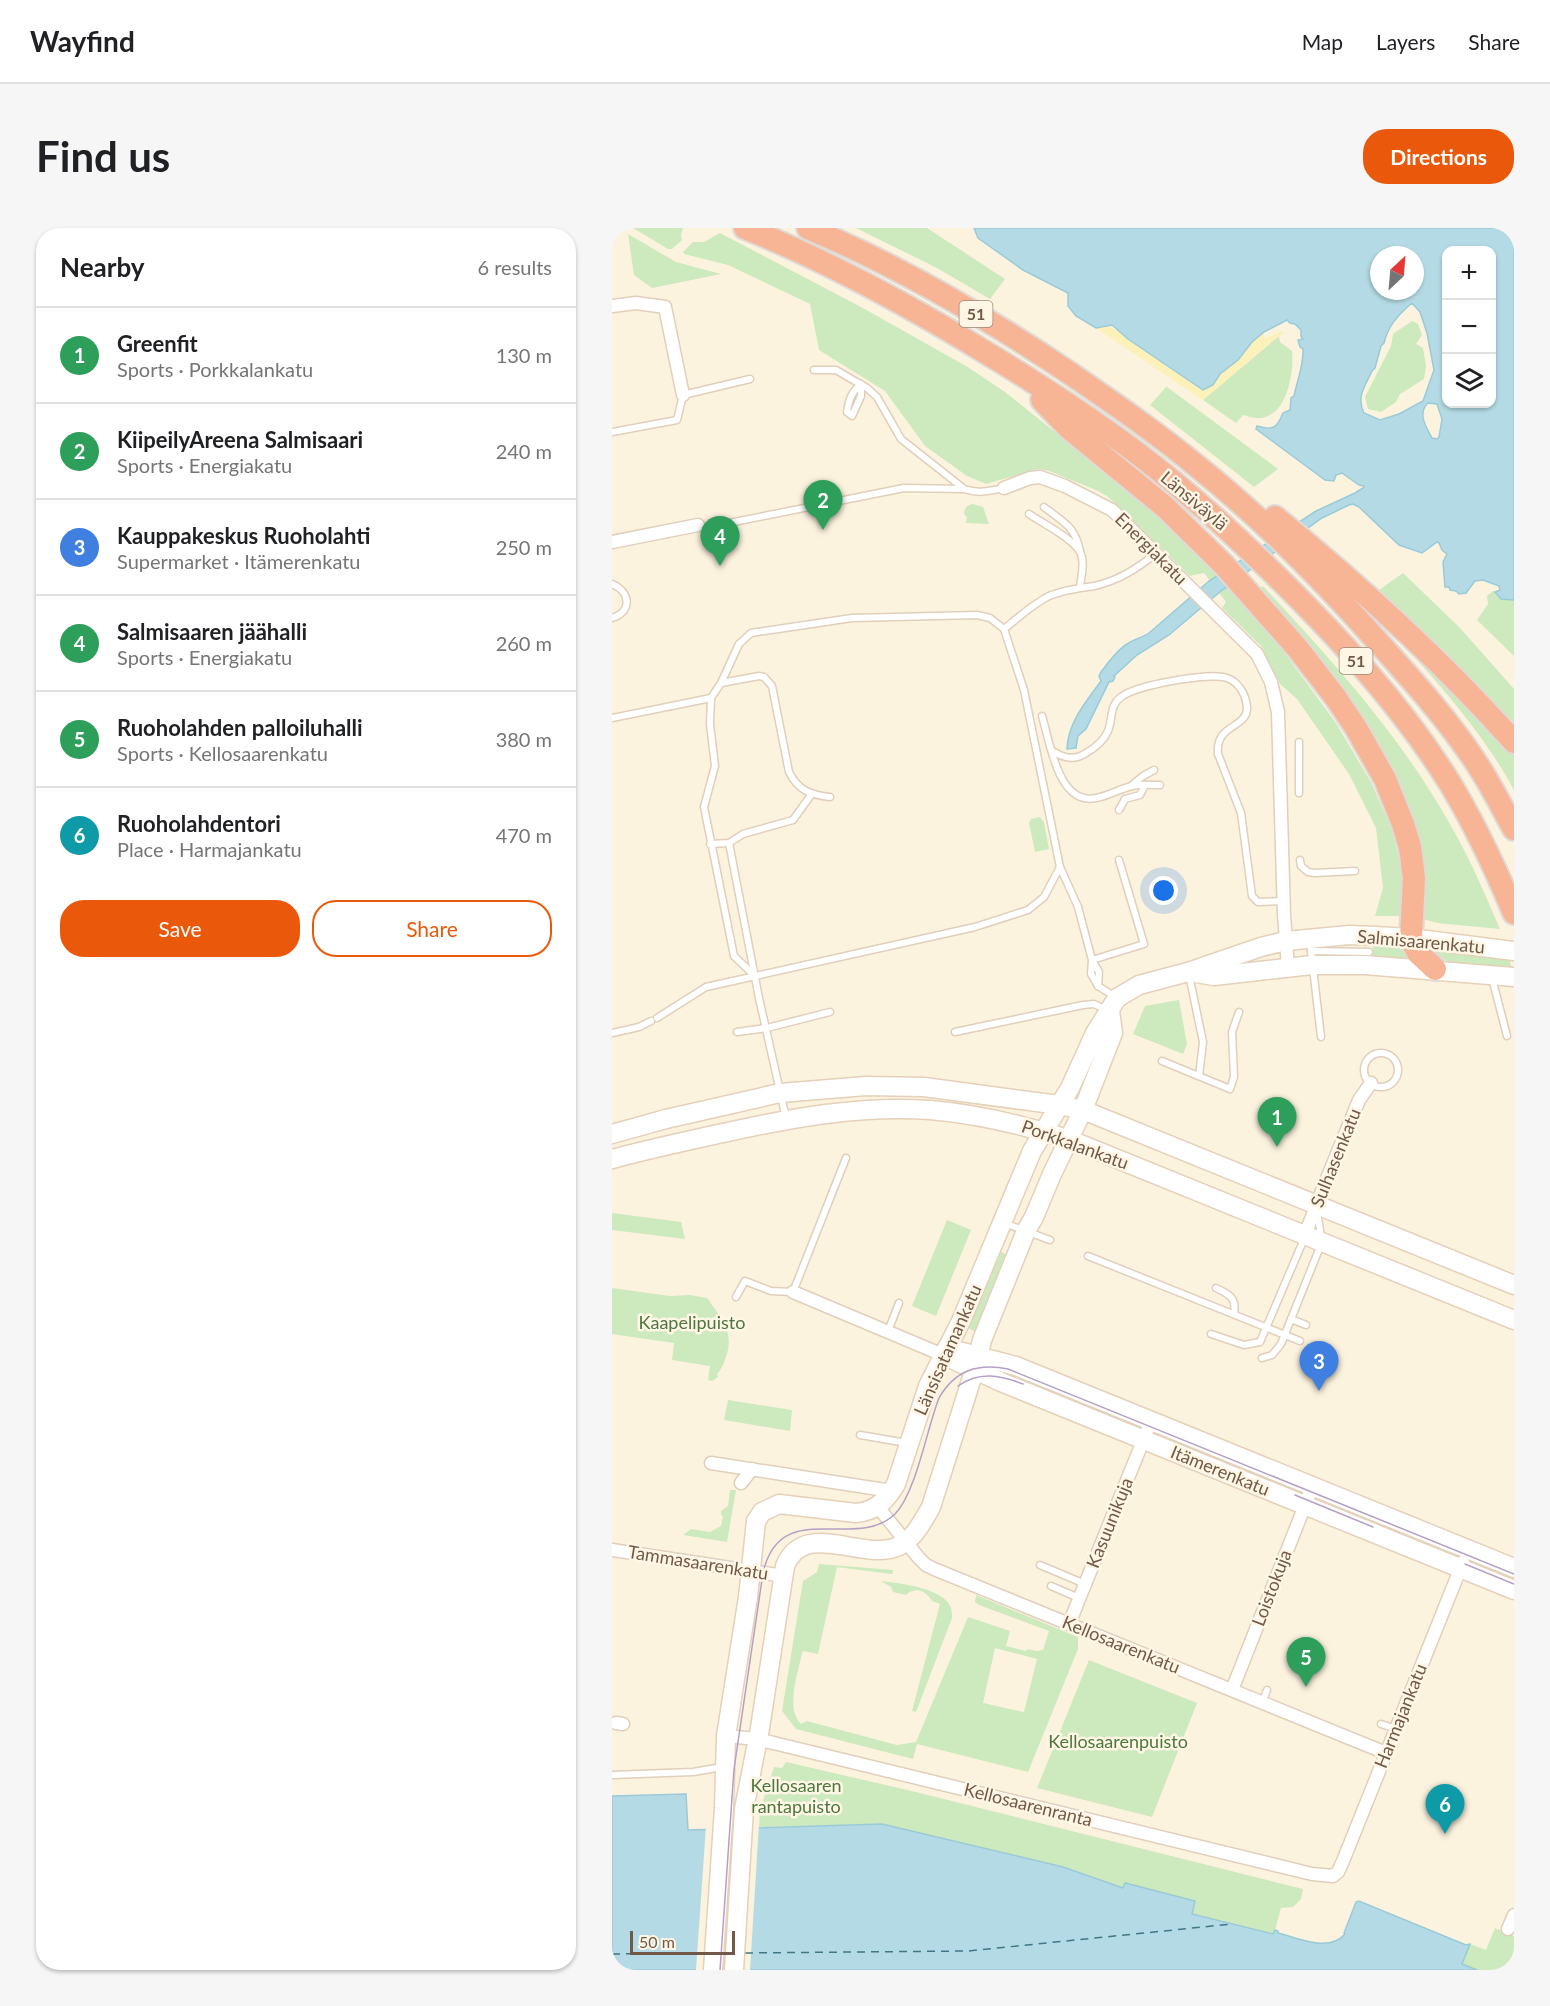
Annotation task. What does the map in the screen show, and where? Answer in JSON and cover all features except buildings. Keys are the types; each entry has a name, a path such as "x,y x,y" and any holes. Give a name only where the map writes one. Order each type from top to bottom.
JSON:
{"highway":[{"name":"Länsiväylä","path":"745,228 879,291 1015,370 1119,440 1175,484 1236,537 1338,639 1407,723 1451,785 1483,845 1511,907"},
{"name":"Länsiväylä","path":"808,228 889,266 959,303 1029,346 1134,417 1199,468 1254,515 1359,620 1445,720 1479,768 1514,829"},
{"path":"1015,370 1070,429 1165,507 1224,565 1298,650 1336,698 1385,779 1410,847 1414,896 1410,938 1418,953 1435,969"},
{"path":"1134,417 1229,479 1299,537 1385,613 1514,742"}],"main road":[{"name":"Salmisaarenkatu","path":"1188,972 1214,976 1288,967 1311,952 1349,935 1410,938 1514,951"},
{"name":"Salmisaarenkatu","path":"1059,1105 1078,1073 1095,1033 1114,1004 1139,985 1188,972 1261,946 1286,941 1311,952 1365,965 1514,977"},
{"path":"1083,1110 1113,1033 1114,1004"},
{"name":"Porkkalankatu","path":"612,1134 780,1093 866,1086 924,1087 1059,1105 1083,1110 1514,1285"},
{"name":"Länsisatamankatu","path":"878,1507 896,1484 940,1350 961,1321 1032,1151 1059,1105"},
{"name":"Porkkalankatu","path":"612,1159 787,1118 864,1111 930,1110 1014,1123 1068,1139 1514,1320"},
{"name":"Länsisatamankatu","path":"906,1542 922,1524 931,1507 982,1340 1026,1231 1083,1110"},
{"name":"Itämerenkatu","path":"940,1350 976,1362 1143,1440 1514,1590"},
{"name":"Itämerenkatu","path":"976,1362 1016,1366 1514,1568"},
{"path":"713,1970 724,1808 726,1736 748,1597 756,1521 762,1512 772,1505 786,1503 856,1513 868,1512 878,1507"},
{"path":"734,1970 744,1809 758,1739 785,1566 790,1556 799,1548 810,1543 883,1550 906,1542"}],"street":[{"path":"612,306 636,303 665,307 683,395"},
{"name":"Energiakatu","path":"1004,488 1030,478 1040,477 1049,479 1112,510 1257,654 1275,694 1278,722 1288,967"},
{"path":"612,542 698,525"},
{"name":"Sulhasenkatu","path":"1314,1239 1316,1205 1359,1100 1371,1083"},
{"name":"Itämerenkatu","path":"793,1292 940,1350"},
{"name":"Kasuunikuja","path":"1069,1624 1143,1440 1157,1423"},
{"path":"711,1462 885,1490"},
{"path":"741,1483 752,1469"},
{"name":"Loistokuja","path":"1232,1690 1312,1485"},
{"name":"Kellosaarenkatu","path":"878,1507 926,1565 969,1588 1069,1624 1386,1753"},
{"name":"Harmajankatu","path":"1329,1877 1338,1872 1468,1549"},
{"name":"Tammasaarenkatu","path":"612,1550 784,1576"},
{"name":"Kellosaarenranta","path":"726,1736 758,1739 1329,1877"},
{"path":"1508,1929 1514,1915"}],"lane":[{"path":"814,369 836,370 861,384 877,397 901,439 964,489"},
{"path":"612,432 677,420 683,395 750,380"},
{"name":"Energiakatu","path":"714,526 904,488 964,489 980,492 1004,488"},
{"path":"1044,507 1070,526 1078,537 1082,572 1080,587"},
{"path":"1029,513 1071,542 1080,552"},
{"path":"1004,628 1036,604 1051,596 1080,587 1095,586 1126,575 1155,553"},
{"path":"612,584 621,589 627,598 622,613 612,618"},
{"path":"755,976 734,956 704,807 716,766 710,724 711,698 722,683 739,644 751,633 852,618 984,615 1004,628 1024,690 1060,867 1078,907 1092,960 1099,972 1098,986 1114,1004"},
{"path":"722,683 759,676 769,681 772,686 789,772 798,787 811,795 830,797"},
{"path":"1052,752 1065,758 1071,758 1090,751 1108,731 1115,704 1121,697 1135,690 1171,681 1222,677 1231,680 1240,688 1246,704 1246,712 1240,722 1222,735 1218,748 1241,813 1252,896 1258,903 1284,901"},
{"path":"612,718 711,698"},
{"path":"1042,716 1062,780 1071,792 1092,799 1131,786 1160,785"},
{"path":"1299,742 1299,793"},
{"path":"1131,786 1154,770"},
{"path":"1119,810 1125,799 1140,795 1145,785"},
{"path":"710,844 729,843 743,834 793,820 811,795"},
{"path":"729,843 755,976 787,1118"},
{"path":"1092,960 1144,944 1119,860"},
{"path":"1300,860 1301,866 1308,872 1355,871"},
{"path":"612,1033 639,1027 654,1020 706,987 975,927 1028,910 1044,897 1060,867"},
{"path":"1321,1037 1311,952 1369,952"},
{"path":"1188,972 1203,1042 1199,1076"},
{"path":"1491,974 1507,1036"},
{"path":"955,1032 1083,1005 1114,1004"},
{"path":"737,1032 767,1028 830,1012"},
{"path":"1162,1061 1230,1089 1234,1077 1232,1032 1239,1012"},
{"path":"1374,1055 1390,1056 1397,1064 1395,1080 1381,1087 1371,1083 1365,1074 1366,1063 1374,1055"},
{"path":"736,1297 745,1281 771,1292 793,1292 846,1158"},
{"path":"1262,1358 1277,1351 1291,1319 1314,1239 1316,1205"},
{"path":"1004,1222 1050,1240"},
{"path":"1211,1334 1244,1345 1260,1342 1314,1239"},
{"path":"1088,1256 1300,1341"},
{"path":"1216,1288 1232,1297 1236,1305 1234,1314"},
{"path":"888,1331 899,1303"},
{"path":"1291,1319 1306,1325"},
{"path":"860,1435 909,1443"},
{"path":"1040,1565 1085,1584"},
{"path":"1051,1586 1079,1599"},
{"path":"1262,1702 1267,1690"},
{"path":"1381,1724 1396,1730"},
{"path":"612,1775 693,1772 701,1768 726,1766"}],"green space":[{"path":"633,228 683,228 682,240 672,249 668,249"},
{"path":"856,228 927,228 1005,279 990,299 937,268"},
{"path":"720,233 861,307 966,366 1005,392 1126,489 1177,534 1241,599 1283,651 1336,723 1372,784 1393,833 1401,869 1404,899 1399,916 1375,916 1383,888 1376,828 1349,774 1297,699 1280,684 1261,646 1222,608 1226,602 1204,573 1190,576 1117,505 1096,490 1049,471 1038,469 986,484 967,476 925,446 885,391 819,350 810,304 728,265 684,254 683,252 693,242 704,242"},
{"path":"628,234 676,262 721,274 652,288 634,275"},
{"path":"1412,321 1418,324 1422,335 1416,344 1423,348 1426,366 1424,379 1400,394 1396,402 1381,412 1368,409 1365,397 1391,346 1393,334"},
{"path":"1279,336 1280,342 1292,351 1292,370 1287,391 1278,409 1261,418 1243,415 1236,423 1203,400"},
{"path":"1167,386 1278,469 1254,487 1150,405"},
{"path":"973,504 983,507 989,524 966,523 965,510"},
{"path":"1403,573 1460,628 1514,689 1514,729 1376,592"},
{"path":"1263,586 1340,671 1410,761 1458,838 1500,929 1437,923 1423,919 1421,851 1259,588"},
{"path":"1493,591 1497,592 1501,599 1514,600 1514,656 1477,620 1488,604 1487,596"},
{"path":"1379,619 1494,730 1514,753 1514,790 1470,722"},
{"path":"1040,817 1044,822 1049,849 1035,852 1029,823 1031,819"},
{"path":"1373,943 1409,947 1408,960 1372,959"},
{"path":"1433,948 1508,955 1512,968 1449,962 1432,953"},
{"path":"1179,1000 1187,1044 1183,1054 1133,1034 1145,1006"},
{"path":"612,1213 681,1222 685,1239 612,1230"},
{"path":"947,1220 971,1230 936,1316 912,1306"},
{"path":"1001,1252 1007,1255 976,1332 968,1328"},
{"name":"Kaapelipuisto","path":"612,1288 670,1296 690,1295 707,1298 717,1311 729,1338 727,1354 717,1374 718,1377 712,1381 708,1380 710,1366 672,1360 674,1343 612,1334"},
{"path":"728,1400 792,1410 790,1431 724,1420"},
{"path":"730,1490 736,1490 727,1542 683,1535 691,1529 710,1532 721,1526 723,1516 721,1511 728,1506"},
{"path":"819,1564 893,1570 891,1574 837,1567 818,1654 803,1651 798,1670 793,1700 796,1717 801,1724 807,1721 897,1745 916,1742 968,1617 1010,1631 1006,1646 1026,1651 1027,1649 1043,1650 1049,1631 979,1605 975,1602 976,1595 1078,1637 1078,1649 1028,1772 917,1744 913,1759 796,1729 782,1711 803,1581 817,1572","holes":["995,1648 1037,1659 1024,1712 983,1703"]},
{"path":"881,1581 931,1591 947,1601 951,1608 952,1618 916,1712 912,1711 940,1604 917,1590 906,1595 893,1592 891,1587"},
{"name":"Kellosaarenpuisto","path":"1089,1660 1197,1703 1152,1817 1037,1788"},
{"name":"Kellosaaren rantapuisto","path":"786,1762 916,1792 1303,1889 1301,1899 1293,1907 1281,1908 1274,1934 1192,1914 1194,1901 1126,1883 1123,1888 1063,1867 882,1824 759,1827 760,1810 774,1767 782,1768"},
{"path":"1495,1928 1514,1936 1514,1970 1459,1970 1470,1944 1486,1950"}],"sand":[{"path":"1108,325 1203,390 1217,381 1220,374 1238,360 1252,342 1264,332 1264,337 1268,338 1281,331 1284,333 1203,400 1096,328 1108,327"}],"water":[{"path":"974,228 1514,228 1514,600 1501,599 1495,592 1500,590 1499,586 1483,580 1475,581 1466,593 1459,594 1450,590 1449,587 1445,587 1443,562 1447,554 1439,543 1437,542 1422,553 1399,545 1359,507 1349,505 1322,518 1221,591 1169,635 1137,655 1114,676 1113,681 1109,682 1086,729 1078,736 1076,748 1067,749 1074,721 1101,681 1099,676 1101,672 1120,650 1130,642 1149,633 1209,581 1316,511 1355,493 1364,486 1342,473 1336,475 1334,481 1325,480 1256,429 1257,426 1274,427 1283,413 1290,410 1303,355 1303,349 1298,340 1303,339 1301,330 1295,324 1287,320 1264,332 1252,342 1238,360 1220,374 1213,385 1203,390 1128,339 1112,325 1096,328 1076,316 1068,306 1068,293 1023,270 978,238","holes":["1412,303 1420,312 1427,333 1434,370 1423,401 1399,414 1380,420 1364,413 1361,402 1362,392 1375,368 1388,331 1394,321","1428,403 1437,404 1442,419 1437,439 1432,438 1425,425 1423,411"]},
{"path":"686,1794 688,1830 882,1824 1063,1867 1123,1888 1125,1883 1195,1901 1192,1914 1273,1934 1275,1930 1304,1941 1331,1943 1338,1940 1345,1934 1356,1902 1359,1901 1466,1945 1470,1944 1462,1964 1477,1970 612,1970 612,1796"}],"pier":[{"path":"759,1824 750,1970 696,1970 706,1826"}],"ferry route":[{"path":"745,1953 968,1951 1232,1924"},
{"path":"612,1954 707,1953"}],"tram line":[{"path":"720,1970 734,1769 763,1573 772,1550 785,1537 802,1531 860,1528 879,1524 895,1514 915,1476 939,1398 952,1381 968,1371 987,1367 1008,1369 1514,1574"},
{"path":"958,1386 982,1376 1006,1378 1023,1384"},
{"path":"1295,1495 1373,1527"},
{"path":"1465,1564 1514,1584"}],"place":[{"name":"KiipeilyAreena Salmisaari","path":"823,530"},
{"name":"Salmisaaren jäähalli","path":"720,566"},
{"name":"Greenfit","path":"1277,1147"},
{"name":"Kauppakeskus Ruoholahti","path":"1319,1391"},
{"name":"Ruoholahden palloiluhalli","path":"1306,1687"},
{"name":"Ruoholahdentori","path":"1445,1834"}]}
